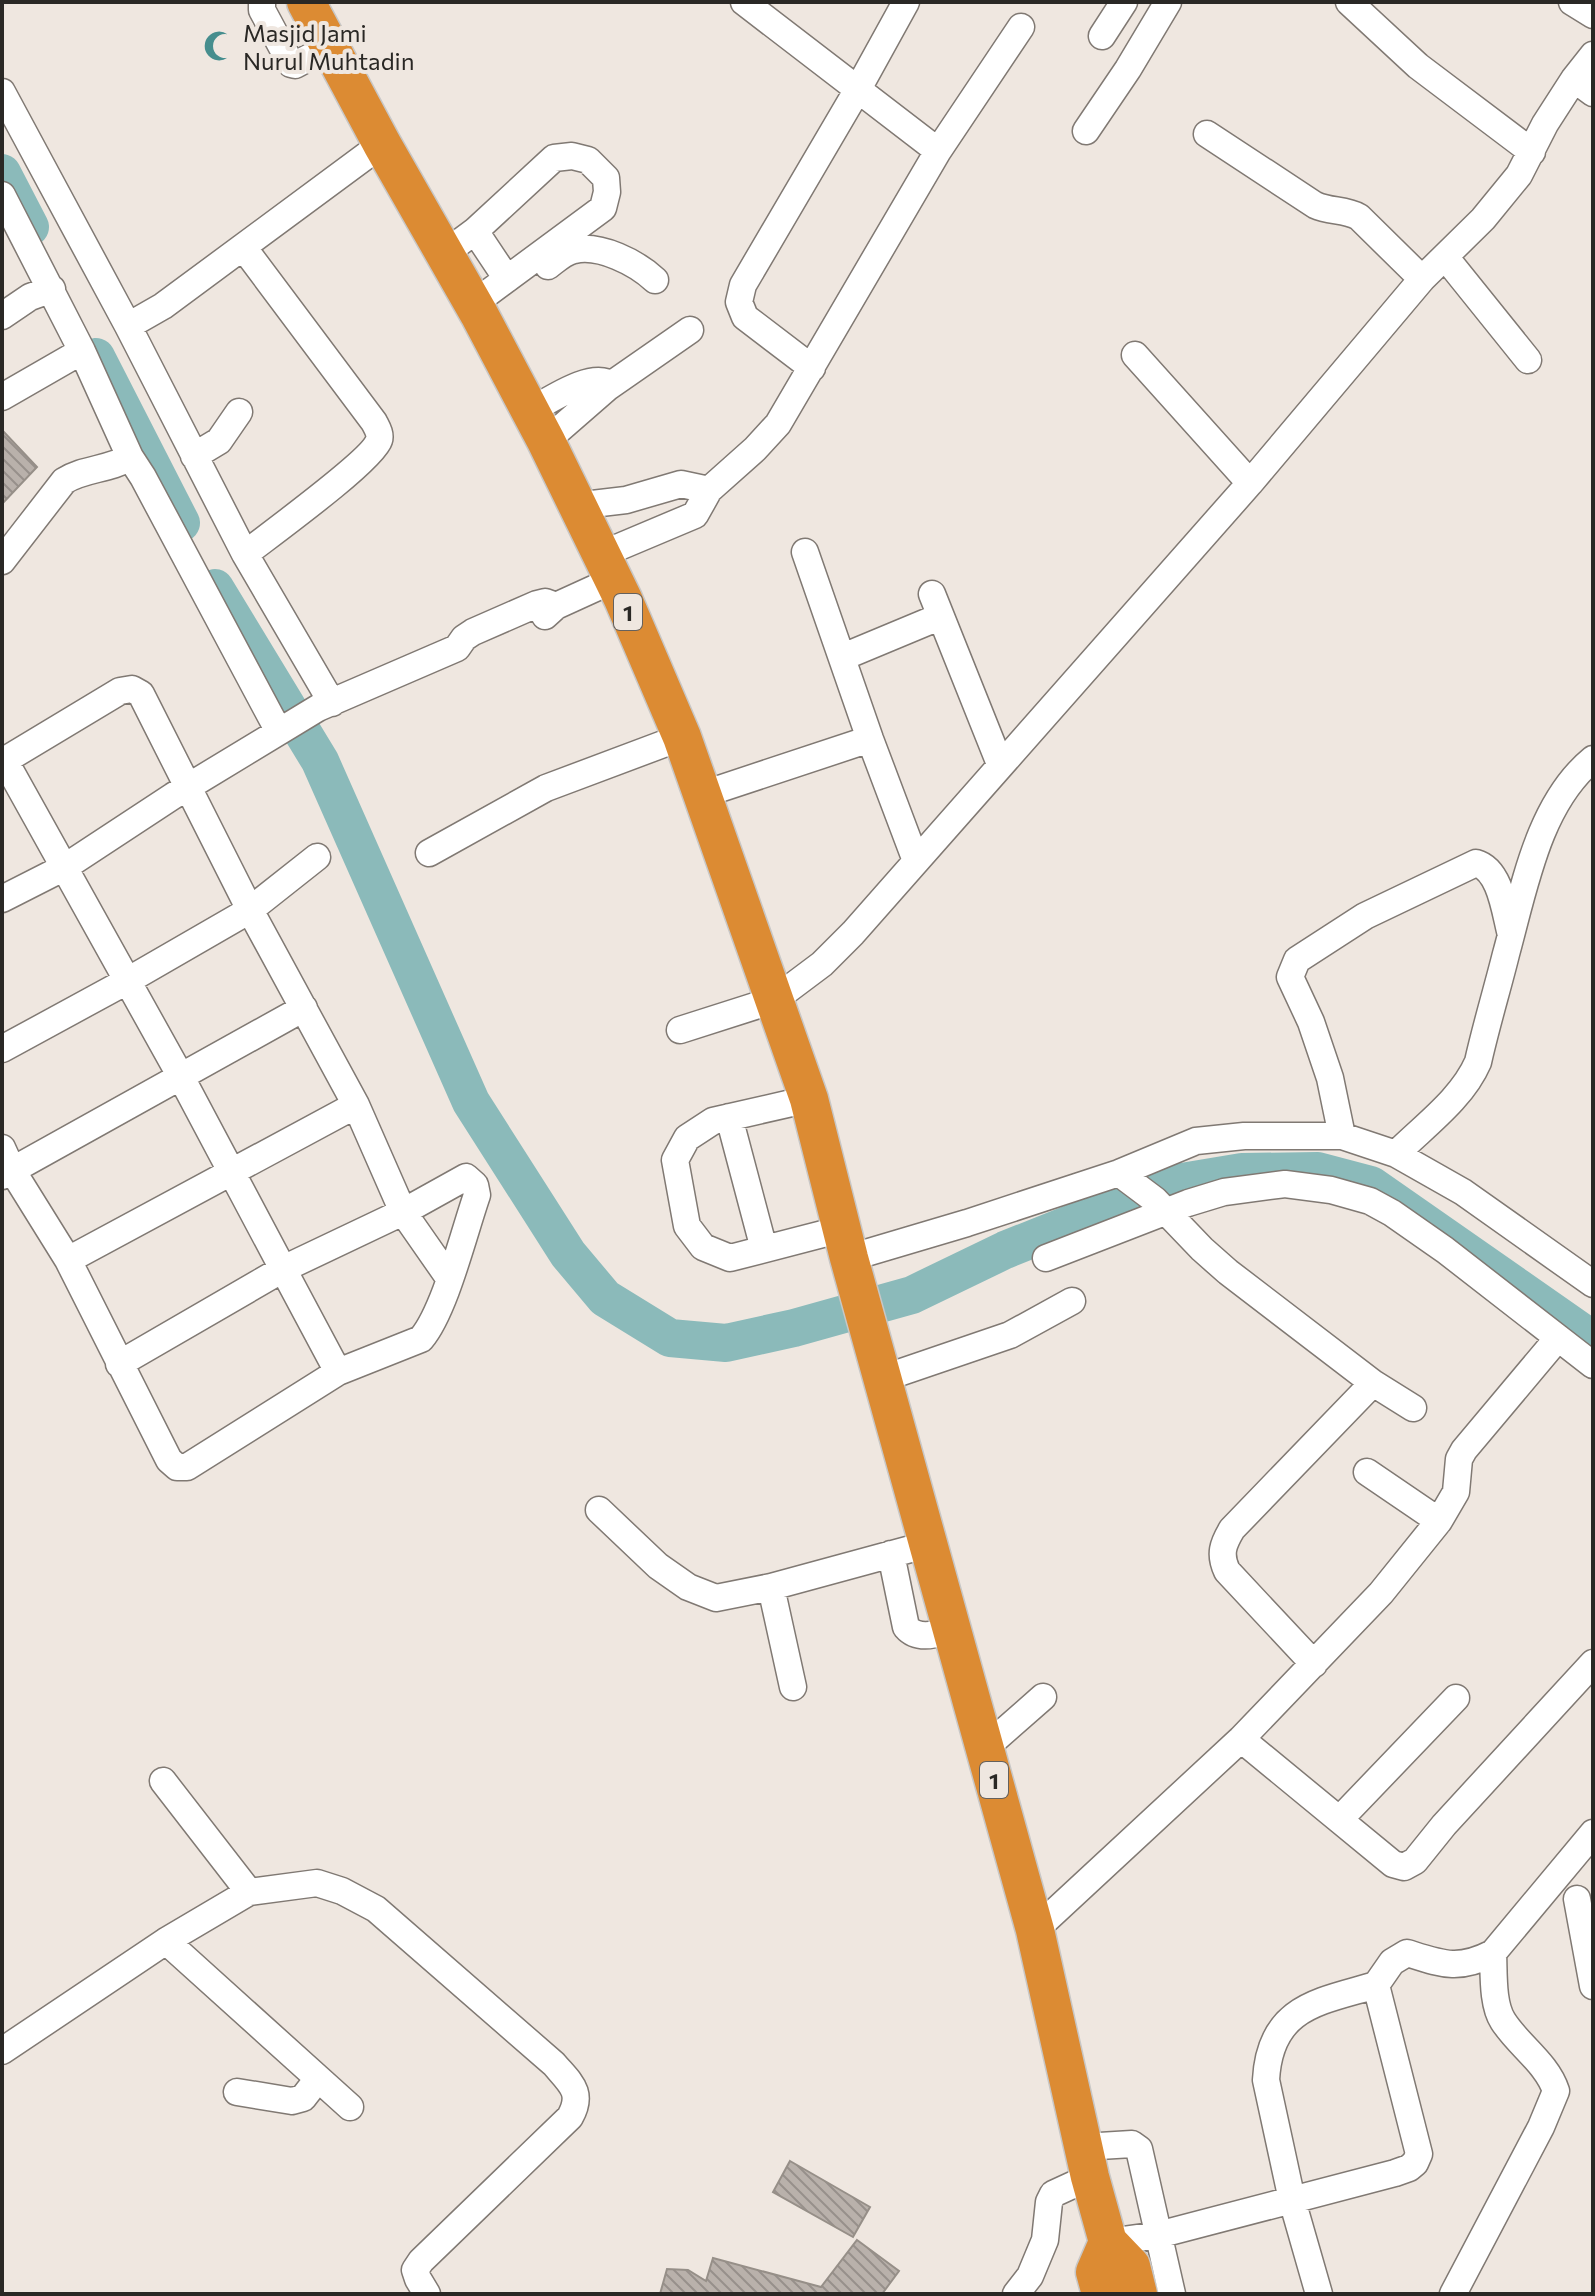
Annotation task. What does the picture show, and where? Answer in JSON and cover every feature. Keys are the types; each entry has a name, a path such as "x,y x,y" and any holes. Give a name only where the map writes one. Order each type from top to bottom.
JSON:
{"highway":[{"name":"1","path":"308,6 538,426 682,737 809,1099 1035,1930 1108,2242 1131,2266 1138,2294"},
{"path":"1101,2294 1095,2272 1108,2242"}],"street":[{"path":"262,2 262,10 291,64 295,65 329,47"},
{"path":"744,2 938,151"},
{"path":"812,368 745,317 739,302 743,285 906,2"},
{"path":"1102,36 1124,2"},
{"path":"1086,131 1168,2"},
{"path":"1349,2 1418,66 1532,152"},
{"path":"1572,2 1593,15"},
{"path":"275,36 308,6"},
{"path":"2,899 65,867 285,726 457,648 473,632 537,604 545,602 556,606 606,568 695,515 709,490 778,424 938,151 1021,27"},
{"path":"680,1030 774,1000 834,953 1250,483 1422,279 1483,219 1519,175 1545,124 1583,86 1593,55"},
{"path":"2,92 128,326 325,706"},
{"path":"1207,134 1315,205 1327,211 1347,212 1359,217 1422,279"},
{"path":"128,326 163,306 382,144"},
{"path":"444,254 475,231 554,158 572,156 588,160 606,178 603,208 507,279 476,309"},
{"path":"2,195 52,289 130,457 285,726"},
{"path":"475,231 507,279"},
{"path":"243,247 374,422 379,433 379,441 363,461 245,554"},
{"path":"476,309 574,250 607,253 645,270 655,280"},
{"path":"1446,258 1528,360"},
{"path":"2,316 30,297 52,289"},
{"path":"538,426 591,380 606,380 611,385 690,330"},
{"path":"5,388 82,351"},
{"path":"1135,355 1250,483"},
{"path":"194,456 219,441 239,412"},
{"path":"2,561 64,481 130,457"},
{"path":"575,506 626,500 681,484 709,490"},
{"path":"805,552 916,861"},
{"path":"843,657 935,606 1000,764"},
{"path":"338,1372 181,1077 3,761 120,691 132,689 141,694 250,910 356,1105 403,1212 449,1278"},
{"path":"429,853 546,788 682,737"},
{"path":"701,795 870,739"},
{"path":"1396,1154 1472,1075 1527,877 1544,831 1566,787 1593,759"},
{"path":"2,1049 250,910 317,857"},
{"path":"1342,1136 1334,1091 1311,1022 1292,985 1291,970 1297,960 1365,916 1476,863 1489,870 1498,887 1511,935"},
{"path":"119,1364 283,1269 403,1212 466,1177 475,1185 477,1195 429,1330 421,1339 338,1372 187,1467 177,1467 169,1460 119,1364 68,1260 5,1165 181,1077 304,1008"},
{"path":"809,1099 713,1121 687,1138 675,1160 687,1226 703,1247 730,1258 764,1249 848,1250 967,1223 1125,1178 1190,1143 1203,1140 1244,1136 1342,1136 1396,1154 1463,1192 1588,1271"},
{"path":"68,1260 356,1105"},
{"path":"729,1117 764,1249"},
{"path":"1125,1178 1162,1206 1228,1272 1373,1383 1413,1408"},
{"path":"1046,1258 1162,1206 1224,1192 1285,1184 1331,1190 1370,1201 1392,1213 1445,1250 1593,1365"},
{"path":"884,1378 1010,1335 1072,1301"},
{"path":"1035,1930 1241,1739 1381,1593 1439,1521 1456,1492 1459,1459 1558,1338"},
{"path":"1314,1664 1227,1571 1222,1561 1223,1545 1232,1529 1373,1383"},
{"path":"1367,1472 1400,1491 1439,1521"},
{"path":"599,1510 658,1566 688,1587 716,1598 771,1587 929,1544"},
{"path":"891,1554 906,1627 920,1636 953,1630"},
{"path":"771,1587 793,1687"},
{"path":"1241,1739 1393,1864 1404,1867 1410,1865 1593,1663"},
{"path":"985,1748 1043,1697"},
{"path":"1340,1819 1456,1698"},
{"path":"163,1781 249,1892"},
{"path":"1319,2294 1292,2200 1266,2080 1267,2062 1275,2041 1292,2017 1316,2001 1376,1985 1392,1962 1407,1953 1449,1966 1472,1963 1493,1953 1593,1833"},
{"path":"1555,1881 1585,1904 1593,1986"},
{"path":"2,2051 166,1941 249,1892 317,1883 342,1891 376,1909 554,2064 574,2087 577,2104 570,2117 421,2261 415,2270 427,2294"},
{"path":"166,1941 350,2107"},
{"path":"1453,2294 1556,2091 1548,2075 1503,2021 1498,2007 1493,1953"},
{"path":"1108,2242 1158,2235 1409,2168 1415,2163 1419,2154 1376,1985"},
{"path":"237,2092 292,2101 303,2098 317,2080"},
{"path":"1016,2294 1030,2276 1045,2240 1049,2202 1053,2194 1087,2162 1132,2144 1139,2149 1172,2294"}],"building":[{"path":"2,430 37,467 2,504"},
{"path":"790,2161 870,2207 853,2237 773,2192"},
{"path":"857,2240 899,2271 882,2294 660,2294 667,2269 688,2270 706,2281 713,2258 821,2287"}],"waterway":[{"path":"2,173 30,227"},
{"path":"96,357 181,523"},
{"path":"215,588 320,761 471,1102 568,1254 605,1298 670,1338 726,1343 794,1328 912,1295 1005,1250 1170,1184 1242,1172 1318,1171 1371,1185 1593,1340"}],"place":[{"name":"Masjid Jami Nurul Muhtadin","path":"219,46"}]}
